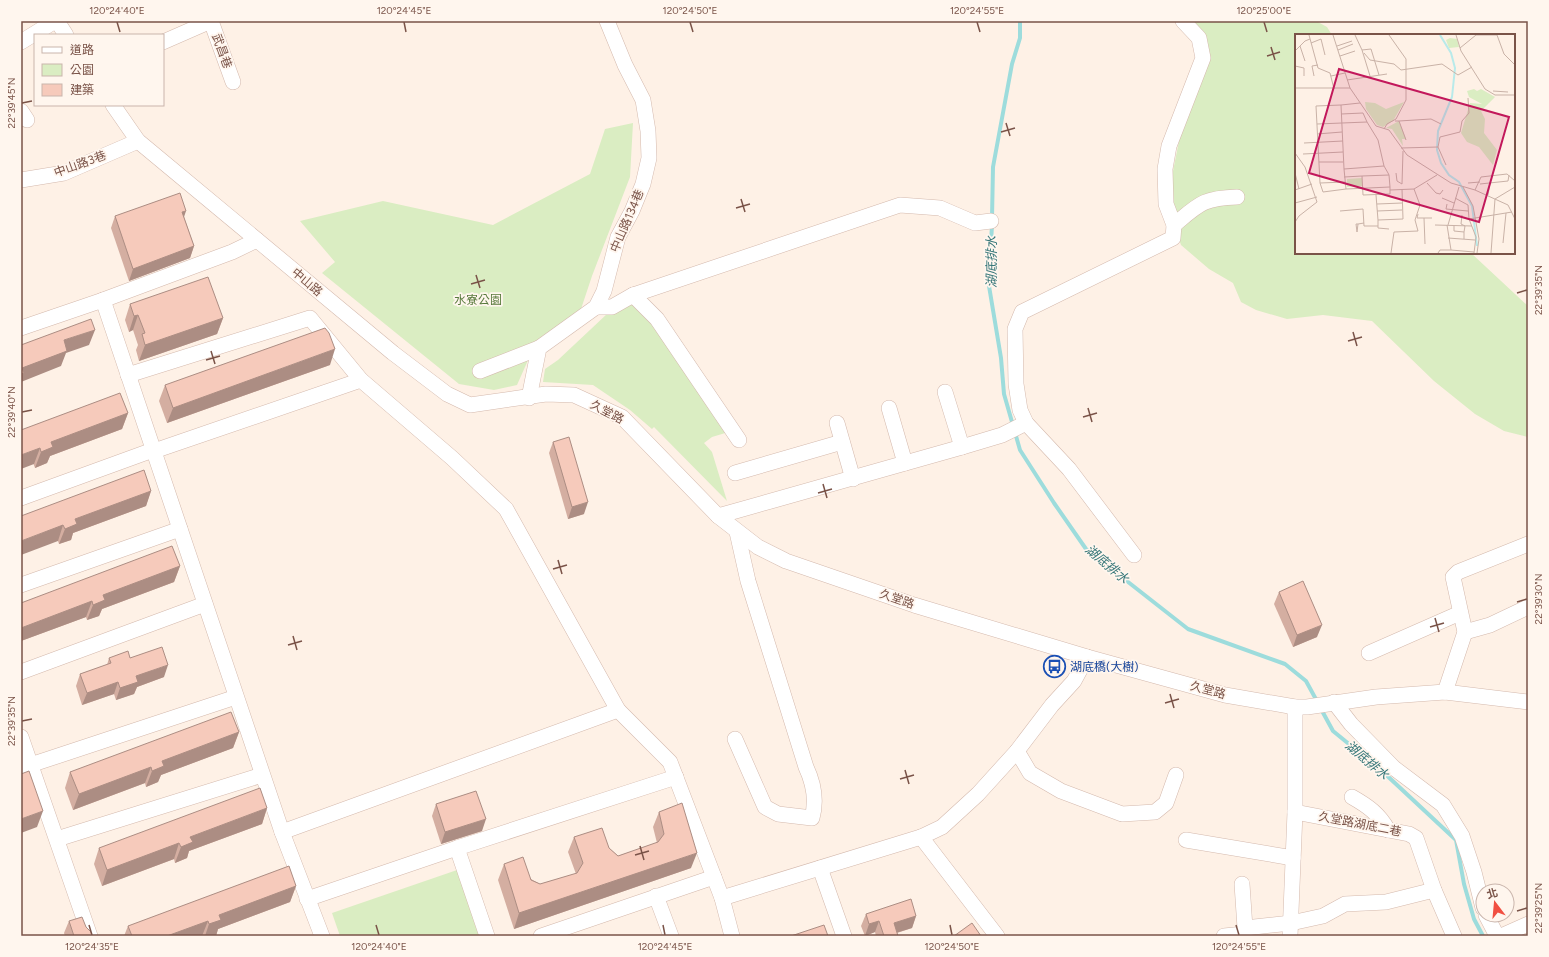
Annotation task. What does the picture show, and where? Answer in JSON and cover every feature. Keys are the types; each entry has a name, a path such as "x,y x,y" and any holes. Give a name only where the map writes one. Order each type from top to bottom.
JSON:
{"street":[{"path":"34,34 56,21 65,34"},
{"path":"164,42 211,21"},
{"name":"武昌巷","path":"211,21 233,82"},
{"name":"中山路134巷","path":"480,371 539,348 596,307 604,291 618,237 632,211 643,184 649,158 648,131 643,100 625,65 607,21"},
{"path":"1134,555 1069,469 1026,423 1020,410 1016,384 1015,329 1022,312 1173,238 1174,225 1166,204 1165,169 1169,146 1203,58 1199,38 1183,21"},
{"path":"21,42 34,34"},
{"name":"中山路","path":"114,106 138,141 393,353 446,394 470,405 530,398"},
{"name":"中山路3巷","path":"21,180 64,173 138,141"},
{"path":"1174,225 1199,204 1216,197 1237,197"},
{"path":"596,307 612,307 633,295 900,205 940,208 975,223 991,221"},
{"path":"21,328 103,300 232,252 257,240"},
{"path":"633,295 657,320 739,440"},
{"path":"103,300 262,775 322,936"},
{"path":"128,376 310,318 361,380 452,458 506,509 618,710 670,762 722,898 732,936"},
{"path":"530,398 539,348"},
{"path":"21,498 361,380"},
{"path":"945,392 962,447"},
{"name":"久堂路","path":"530,398 546,394 574,395 622,417 718,516 758,547 786,561 914,605 1088,657 1225,695 1301,707"},
{"path":"889,408 905,463"},
{"path":"837,423 853,479"},
{"path":"718,516 853,479 1002,435 1026,423"},
{"path":"735,473 842,442"},
{"path":"21,585 180,529"},
{"path":"735,739 765,806 778,814 812,818 815,805 812,779 806,767 748,581 737,532"},
{"path":"1444,692 1465,632 1453,585 1453,577 1458,572 1528,544"},
{"path":"21,672 205,604"},
{"path":"1465,632 1490,624 1528,607"},
{"path":"1369,653 1460,613"},
{"path":"722,898 921,837 942,826 978,794 1017,751 1052,705 1074,681 1088,657"},
{"path":"1291,929 1295,812 1301,707 1376,697 1444,692 1528,702"},
{"path":"26,766 236,697"},
{"path":"1332,702 1351,724 1394,768 1443,805 1462,836 1477,883"},
{"path":"282,832 618,710"},
{"path":"21,737 26,766 57,839 90,936"},
{"path":"1017,751 1030,773 1061,791 1122,814 1155,812 1166,803 1176,775"},
{"path":"57,839 262,775"},
{"path":"307,899 457,848 676,777"},
{"path":"1352,797 1372,809 1380,817 1388,830"},
{"name":"久堂路湖底二巷","path":"1295,812 1409,834 1416,838 1434,890 1454,936"},
{"path":"921,837 997,936"},
{"path":"1186,840 1293,858"},
{"path":"457,848 487,936"},
{"path":"820,868 844,936"},
{"path":"541,936 561,933 656,896 714,877"},
{"path":"1242,884 1245,932"},
{"path":"1224,936 1245,932 1291,929 1323,916 1346,904 1386,902 1434,890"},
{"path":"656,896 671,936"},
{"path":"1490,923 1497,936"},
{"path":"1501,936 1528,924"}],"green space":[{"path":"1189,21 1316,21 1327,27 1331,34 1295,34 1295,254 1472,254 1528,306 1528,437 1504,431 1475,414 1434,381 1372,321 1323,315 1287,319 1256,310 1241,302 1233,283 1209,269 1181,245 1174,224 1171,181 1180,136 1205,45"},
{"name":"水寮公園","path":"633,123 630,177 592,276 579,315 529,358 517,385 494,390 459,384 322,273 335,262 300,221 383,201 493,225 590,174 605,129"},
{"path":"635,299 732,431 712,437 704,443 712,452 727,501 654,427 652,429 630,410 593,385 543,382 545,369 558,360 607,314"},
{"path":"460,869 480,936 340,936 332,913"}],"building":[{"path":"180,193 186,211 182,212 194,246 133,269 115,216"},
{"path":"208,277 223,318 145,345 142,334 145,333 138,315 134,316 130,304"},
{"path":"91,319 95,330 64,340 67,351 22,368 24,373 21,374 21,345"},
{"path":"325,328 329,333 335,349 173,408 165,385"},
{"path":"120,393 128,413 51,442 53,447 41,452 40,448 21,455 21,430"},
{"path":"569,437 588,502 572,507 553,442"},
{"path":"144,470 151,491 75,519 77,524 65,529 63,525 21,541 21,516"},
{"path":"172,546 180,566 103,595 105,600 93,605 92,601 21,628 21,603"},
{"path":"1303,581 1322,625 1297,635 1279,592"},
{"path":"162,647 168,665 136,676 138,682 120,688 118,682 87,693 80,674 111,663 109,658 128,651 130,658"},
{"path":"231,712 239,732 162,761 164,766 152,771 151,767 79,794 70,772"},
{"path":"29,771 43,811 21,819 21,774"},
{"path":"260,788 267,808 190,837 193,842 181,847 179,843 107,870 99,848"},
{"path":"476,791 486,819 445,832 436,804"},
{"path":"682,803 697,853 519,913 504,864 523,857 531,880 540,884 577,873 583,863 574,837 602,828 609,848 618,856 658,842 664,834 659,812"},
{"path":"289,866 296,886 219,915 221,920 209,924 208,921 167,936 132,936 128,926"},
{"path":"911,899 916,916 894,923 898,936 884,936 879,921 869,924 866,914"},
{"path":"82,917 92,936 74,936 69,921"},
{"path":"972,923 981,936 954,936"},
{"path":"824,925 828,936 791,936"}],"waterway":[{"name":"湖底排水","path":"992,218 993,167 1012,64 1020,38 1020,21"},
{"name":"湖底排水","path":"992,224 989,286 1001,358 1004,394 1020,450 1054,503 1086,549 1188,629 1285,664 1306,681 1318,703"},
{"name":"湖底排水","path":"1321,709 1333,731 1382,771 1456,840 1464,884 1474,919 1483,936"}],"place":[{"name":"湖底橋(大樹)","path":"1054,667"}]}
